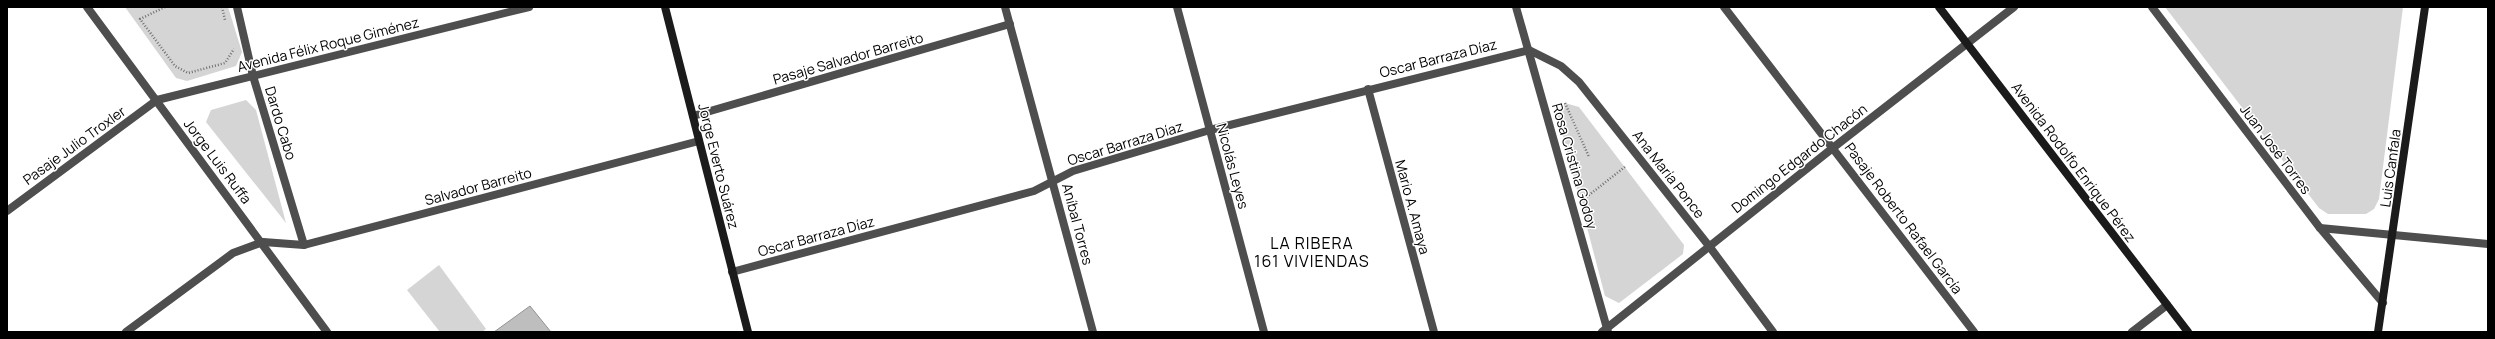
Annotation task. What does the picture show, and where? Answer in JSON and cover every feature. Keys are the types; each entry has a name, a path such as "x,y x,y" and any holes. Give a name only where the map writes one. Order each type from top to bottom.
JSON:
{"street":[{"name":"Jorge Luis Ruffa","path":"88,7 263,242 327,332"},
{"name":"Dardo Cabo","path":"237,7 253,76 304,245"},
{"name":"Avenida Félix Roque Giménez","path":"157,100 529,7"},
{"name":"Jorge Everto Suárez","path":"665,7 748,332"},
{"name":"Aníbal Torres","path":"1005,7 1094,332"},
{"name":"Nicolás Leyes","path":"1177,7 1264,332"},
{"name":"Rosa Cristina Godoy","path":"1516,7 1606,331"},
{"name":"Pasaje Roberto Rafael García","path":"1724,7 1834,147 1974,332"},
{"name":"Avenida Rodolfo Enrique Pérez","path":"1939,7 2188,332"},
{"name":"Domingo Edgardo Chacón","path":"1606,331 1709,246 2014,7"},
{"name":"Juan José Torres","path":"2152,7 2320,228 2383,303"},
{"name":"Luis Canfala","path":"2378,332 2394,233 2425,7"},
{"name":"Pasaje Salvador Barreito","path":"693,116 1010,24"},
{"name":"Oscar Barraza Díaz","path":"732,272 1034,191 1073,171 1210,130 1368,89 1529,50"},
{"name":"Ana María Ponce","path":"1529,50 1561,66 1579,82 1709,246 1773,332"},
{"name":"Mario A. Amaya","path":"1368,89 1434,332"},
{"name":"Pasaje Julio Troxler","path":"7,211 157,100"},
{"name":"Salvador Barreito","path":"263,242 304,245 699,141"},
{"path":"2320,228 2394,233 2488,244"},
{"path":"126,332 232,253 263,242"},
{"path":"2132,332 2167,305"}],"path":[{"path":"165,7 140,19 175,66 182,70 188,73 225,63 234,49 232,42"},
{"path":"222,7 226,21"},
{"path":"1565,103 1589,157"},
{"path":"1582,201 1626,166"}],"shaded area":[{"path":"125,7 228,7 242,52 236,66 187,81 176,78"},
{"path":"2165,7 2403,7 2379,199 2374,209 2366,214 2328,214 2319,208"},
{"path":"246,100 256,110 286,223 206,122 211,110"},
{"path":"1565,103 1579,107 1684,245 1683,254 1619,303 1605,296 1557,113"},
{"path":"439,265 486,329 482,332 440,332 407,290"}],"building":[{"path":"530,306 551,332 494,332"}],"district":[{"name":"LA RIBERA 161 VIVIENDAS","path":"1312,252"}]}
